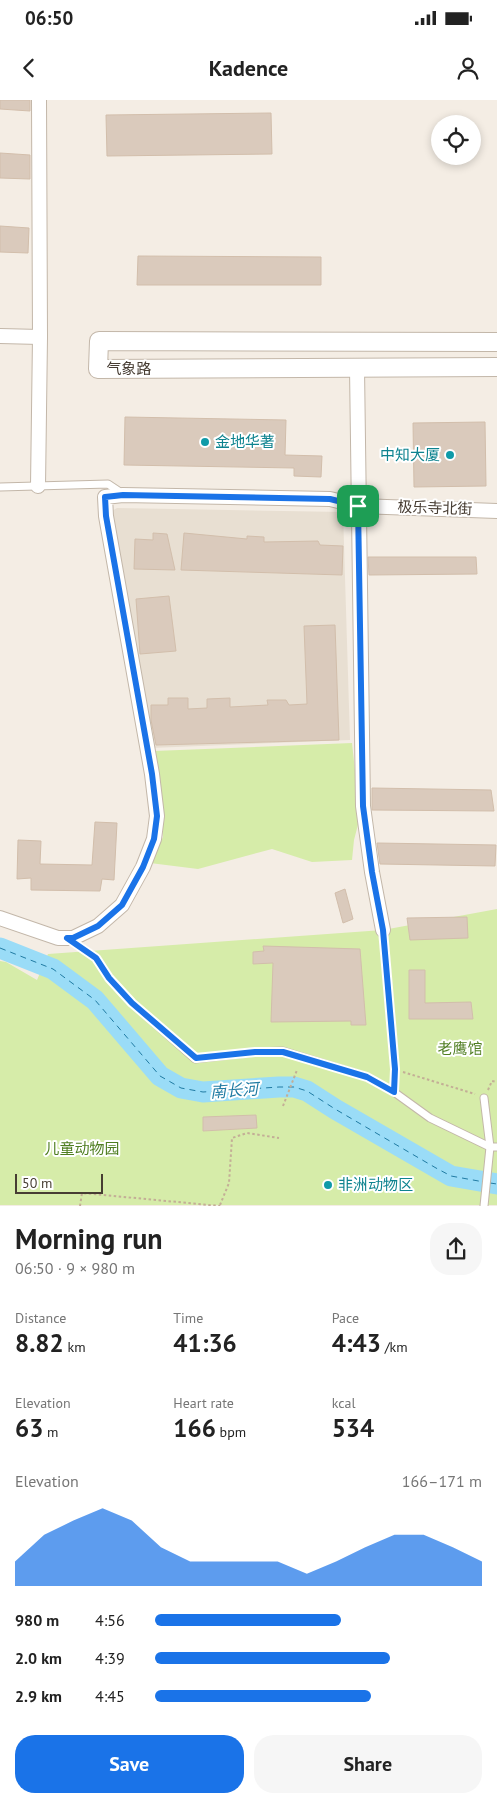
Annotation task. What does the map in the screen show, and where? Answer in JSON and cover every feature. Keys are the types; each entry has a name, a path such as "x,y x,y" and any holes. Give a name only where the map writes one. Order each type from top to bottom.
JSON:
{"street":[{"path":"38,486 40,337 39,100"},
{"path":"0,336 40,337"},
{"name":"气象路","path":"497,342 98,341 98,369 497,367"},
{"path":"230,368 231,342"},
{"path":"357,368 363,806 372,872 383,930"},
{"name":"极乐寺北街","path":"67,938 73,938 98,926 122,905 143,867 151,846 157,816 152,774 106,516 105,497 123,495 330,499 358,506 497,510"},
{"path":"0,918 58,938 67,938"}],"lane":[{"path":"0,487 108,484 123,495"},
{"path":"383,930 395,1069 394,1092"},
{"path":"67,938 96,958 109,978 132,1003 196,1058 255,1052 283,1052 367,1077 394,1092 430,1118 494,1147"},
{"path":"484,1098 494,1147 484,1206"}],"path":[{"path":"395,1069 484,1098 492,1081 497,1082"},
{"path":"283,1106 297,1070"},
{"path":"80,1206 82,1193 220,1205 229,1183 232,1138 247,1133 280,1138"}],"shaded area":[{"path":"117,508 343,512 350,740 151,748 112,511"}],"green space":[{"path":"352,743 360,817 354,840 352,860 312,862 272,849 198,869 150,863 163,837 161,795 154,751"},
{"path":"497,909 497,1205 0,1205 0,961 6,962 37,980 48,954 383,930"}],"building":[{"path":"0,100 30,100 30,111 0,109"},
{"path":"271,113 272,154 107,156 106,115"},
{"path":"0,153 30,155 30,179 0,178"},
{"path":"0,226 29,228 28,253 0,252"},
{"path":"138,256 321,257 321,285 137,285"},
{"name":"金地华著","path":"125,417 286,420 285,455 322,456 321,477 294,476 294,468 124,465"},
{"name":"中知大厦","path":"485,422 486,486 414,487 413,423"},
{"path":"153,533 167,534 175,570 134,569 135,539 153,540"},
{"path":"184,533 247,539 247,536 264,537 264,542 318,541 320,545 343,546 342,575 181,570"},
{"path":"368,557 476,557 477,574 369,575"},
{"path":"169,596 176,651 140,654 136,599"},
{"path":"335,625 339,740 156,745 151,720 151,705 168,705 168,698 188,698 188,709 207,708 207,699 230,698 230,707 268,705 267,700 286,700 289,705 307,704 304,626"},
{"path":"372,788 491,790 494,811 372,810"},
{"path":"95,822 117,823 114,880 102,879 100,891 31,890 31,878 17,879 18,840 41,841 40,864 92,865"},
{"path":"377,843 496,845 495,866 380,864"},
{"path":"345,889 353,919 343,923 335,893"},
{"path":"467,917 468,938 410,940 407,918"},
{"path":"263,946 360,949 366,1025 351,1025 351,1021 271,1022 273,963 253,964 253,952 264,951"},
{"path":"409,970 425,970 425,1003 471,1002 473,1019 409,1019"},
{"path":"256,1115 257,1128 203,1131 203,1117"}],"waterway":[{"name":"南长河","path":"0,948 53,969 95,1000 160,1076 181,1088 203,1092 294,1087 307,1091 451,1176 497,1184"}],"ferry route":[{"path":"0,948 53,969 95,1000 160,1076 181,1088 203,1092 294,1087 307,1091 451,1176 484,1182"},
{"path":"490,1183 497,1184"}],"place":[{"name":"金地华著","path":"205,442"},
{"name":"中知大厦","path":"450,455"},
{"name":"非洲动物区","path":"328,1185"}],"route":[{"path":"123,495 330,499 358,506 363,806 372,872 383,930 395,1069 394,1092 367,1077 283,1052 255,1052 196,1058 162,1031 132,1003 109,978 96,958 67,938 73,938 98,926 122,905 143,867 154,839 157,816 152,774 106,516 105,497 123,495"}],"park label":[{"name":"老鹰馆","path":"460,1049"},
{"name":"儿童动物园","path":"82,1149"}]}
